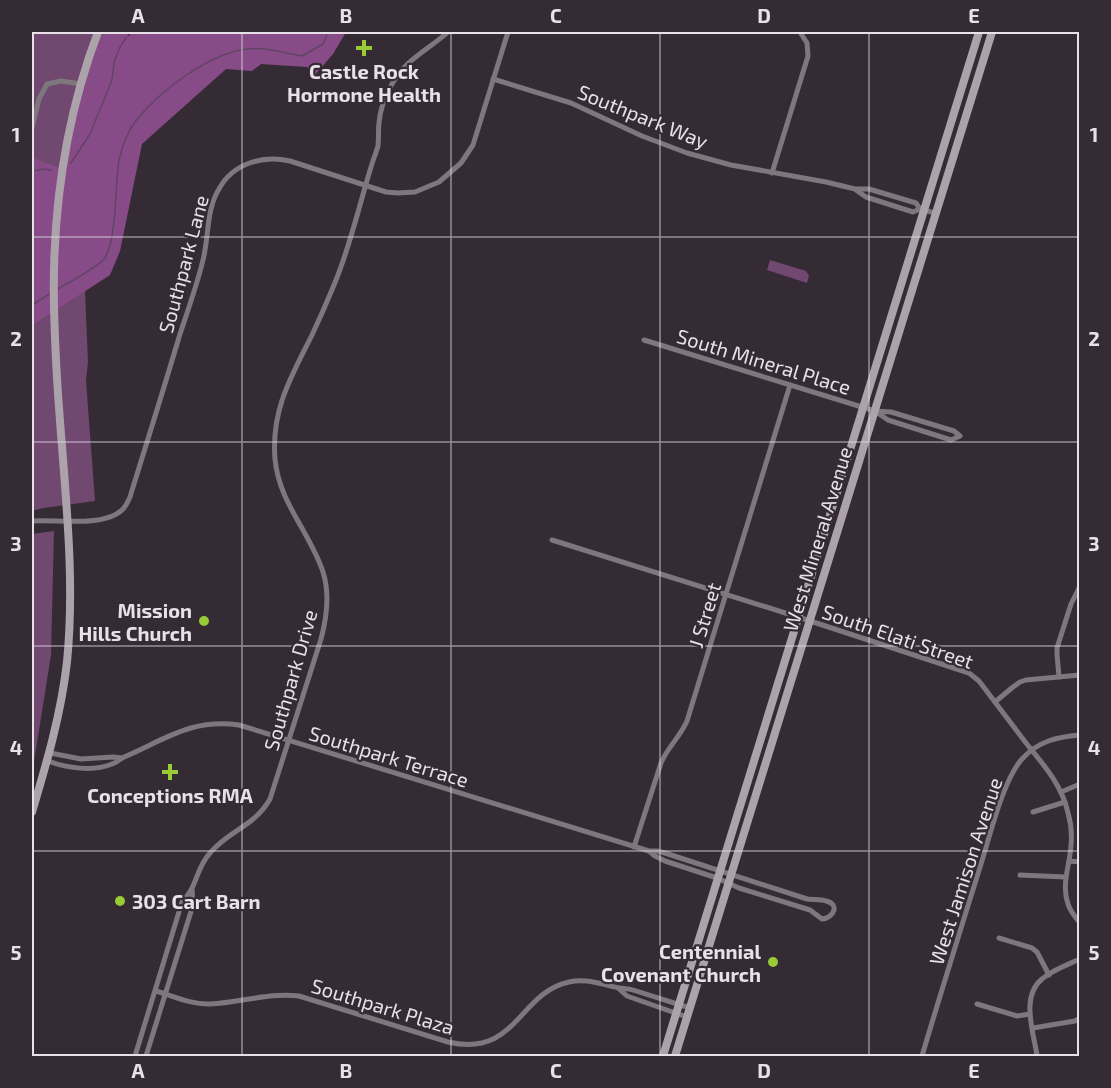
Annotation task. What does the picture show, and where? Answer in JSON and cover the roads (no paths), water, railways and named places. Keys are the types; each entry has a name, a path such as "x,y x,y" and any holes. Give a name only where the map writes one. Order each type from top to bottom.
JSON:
{"main road":[{"path":"32,812 49,757 62,701 67,661 70,574 54,309 56,227 60,188 72,122 81,84 98,32"},
{"name":"West Mineral Avenue","path":"663,1056 864,408 922,209 979,32"},
{"name":"West Mineral Avenue","path":"675,1056 992,32"}],"street":[{"name":"Southpark Drive","path":"135,1056 182,902 192,889 198,872 210,852 254,820 267,804 321,639 326,622 327,589 316,556 286,500 279,480 274,441 279,406 335,283 378,146 380,116 391,85 411,60 448,32"},
{"name":"Southpark Lane","path":"32,521 94,520 114,515 124,509 130,497 203,260 212,202 227,177 251,162 262,159 279,159 386,192 407,193 433,186 461,164 473,145 508,32"},
{"path":"772,173 808,56 807,42 800,32"},
{"name":"Southpark Way","path":"493,79 571,103 642,136 687,153 731,165 855,189 866,196 913,212 922,209 936,213"},
{"path":"32,128 39,99 47,84 61,81 81,84"},
{"name":"South Mineral Place","path":"644,340 864,408 891,412 954,431 960,436 951,440 888,420 875,411"},
{"name":"J Street","path":"634,847 661,763 687,721 790,386"},
{"name":"South Elati Street","path":"552,540 964,671 978,681 995,702 1050,772 1061,792 1069,813 1071,831 1069,861 1065,877"},
{"path":"1059,677 1057,648 1071,604 1080,586"},
{"path":"995,702 1020,682 1080,675"},
{"name":"Southpark Terrace","path":"49,757 74,767 114,764 122,758 192,727 222,723 239,725 649,851 665,861 719,874 731,874 815,901 829,901 834,912 822,919 810,910 728,883"},
{"name":"West Jamison Avenue","path":"922,1056 988,842 1012,773 1021,760 1048,740 1080,735"},
{"path":"1061,792 1080,784"},
{"path":"1033,812 1065,802"},
{"path":"1069,861 1080,862"},
{"path":"719,874 728,883"},
{"path":"1020,875 1065,877 1068,903 1080,924"},
{"name":"Southpark Drive","path":"147,1056 193,905 192,889"},
{"path":"999,938 1032,948 1037,952 1049,975"},
{"path":"1037,1056 1029,1007 1032,993 1040,980 1080,959"},
{"name":"Southpark Plaza","path":"156,991 196,1003 210,1004 278,996 299,996 448,1042 466,1045 492,1040 501,1035 544,994 558,985 571,981 597,983 618,988 627,996 689,1012"},
{"path":"977,1004 1017,1016 1030,1014"},
{"path":"1033,1028 1076,1021 1080,1018"}],"waterway":[{"path":"58,289 89,271 104,259 111,240 122,150 135,122 157,99 186,76 217,58 248,49 302,56 323,44 328,32"},
{"path":"71,163 90,134 112,80 114,62 126,38"},
{"path":"32,171 51,170"},
{"path":"32,305 51,293"}],"place":[{"name":"Castle Rock Hormone Health","path":"364,48"},
{"name":"Mission Hills Church","path":"204,621"},
{"name":"Conceptions RMA","path":"170,772"},
{"name":"303 Cart Barn","path":"120,901"},
{"name":"Centennial Covenant Church","path":"773,962"}]}
